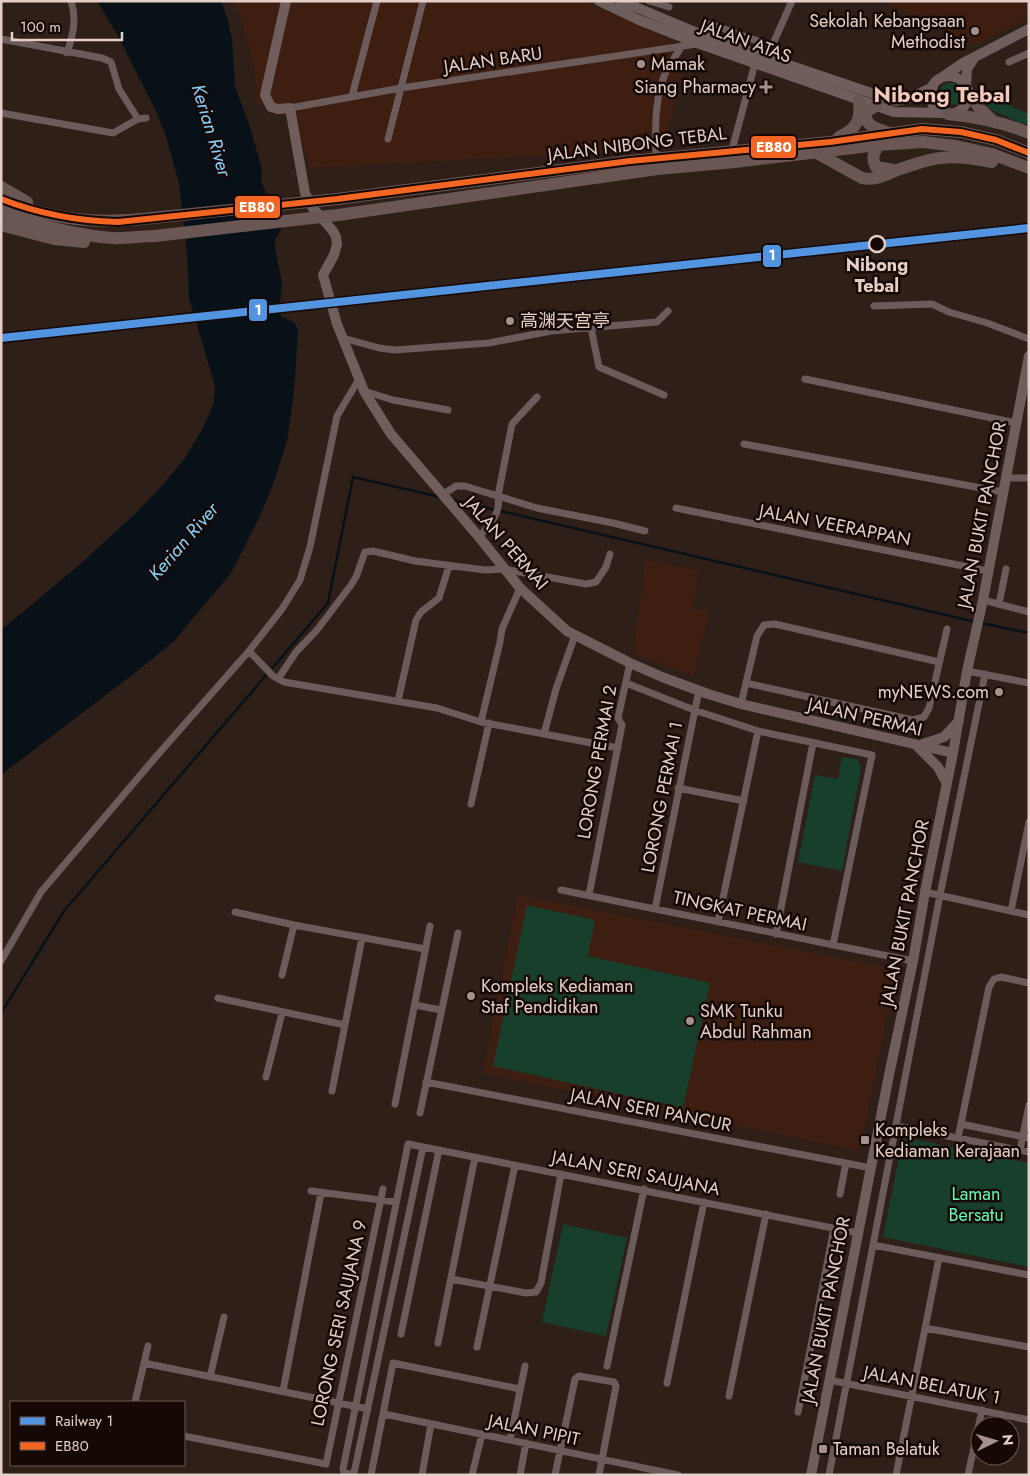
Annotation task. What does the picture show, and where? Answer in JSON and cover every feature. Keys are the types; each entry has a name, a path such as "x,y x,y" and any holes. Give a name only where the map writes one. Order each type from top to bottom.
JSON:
{"highway":[{"path":"967,89 980,109 993,121"},
{"path":"830,142 854,129 859,116 859,100"},
{"path":"876,106 867,111 866,122 868,125 890,133"},
{"name":"JALAN ATAS","path":"946,113 1014,126 1029,133"},
{"name":"JALAN NIBONG TEBAL","path":"2,200 50,215 92,222 118,222 337,199 656,158 830,142 922,129 961,132 996,140 1029,153"},
{"name":"JALAN NIBONG TEBAL","path":"114,238 155,236 338,215 657,169 878,145 924,142 956,146 992,154 1029,168"},
{"path":"878,145 873,162 876,167 890,171 941,158 963,157 994,163 1029,176"},
{"path":"815,152 869,180 886,176 898,170"},
{"path":"2,200 53,229 114,238"},
{"path":"1,224 27,233 61,240 92,242 114,238"}],"main road":[{"path":"286,1 265,95 271,107 278,109 290,108"},
{"name":"JALAN ATAS","path":"599,1 639,20 700,44 895,101 907,99 932,86"},
{"name":"JALAN ATAS","path":"621,1 655,17 876,106 894,112 946,113"},
{"path":"975,57 968,69 968,98 963,108 954,114 946,113 933,105 931,99 932,86 941,78 975,57 1029,29"},
{"path":"941,78 946,76 958,78 967,89"},
{"name":"JALAN PERMAI","path":"290,108 305,193 312,207 329,225 336,237 337,244 334,255 323,275 343,338 364,390 391,434 520,588 567,631 662,677 741,704 916,746 954,753"},
{"name":"JALAN BUKIT PANCHOR","path":"811,1475 954,753 968,670 1029,356"},
{"path":"947,784 938,767 916,746 944,737 959,721"}],"street":[{"path":"67,53 74,21 74,9 71,1"},
{"path":"352,96 377,1"},
{"path":"388,139 423,1"},
{"path":"649,1 669,7"},
{"path":"732,150 760,60 772,46 792,1"},
{"path":"655,17 660,5"},
{"path":"710,24 772,46"},
{"path":"1,39 67,53 102,58 111,62 120,89 138,119"},
{"name":"JALAN BARU","path":"290,108 401,88 700,44"},
{"path":"656,158 655,129 659,96 668,67 682,46"},
{"path":"1009,62 1029,53"},
{"path":"1,113 113,132 138,119 146,118"},
{"path":"874,306 932,304 949,312 987,323 1029,339"},
{"path":"343,338 379,348 395,350 489,343 551,331 657,322 668,311"},
{"path":"591,328 599,367 664,395"},
{"path":"1,961 41,892 154,759 252,654 300,580 310,547 337,416 359,379"},
{"path":"805,379 1016,423"},
{"path":"364,390 393,400 448,410"},
{"path":"479,537 500,506 498,496 512,424 538,396"},
{"path":"744,444 1003,492"},
{"path":"1005,478 1029,478"},
{"path":"442,495 456,486 465,486 537,508 645,531"},
{"name":"JALAN VEERAPPAN","path":"676,508 988,571"},
{"path":"276,678 296,652 317,630 351,585 365,552 373,551 415,562 485,570 504,569 586,584 596,582 606,567 610,554"},
{"path":"398,701 416,620 421,612 439,598 449,566"},
{"path":"999,604 1006,569"},
{"path":"471,804 502,628 520,588"},
{"path":"983,600 1029,612"},
{"path":"741,704 757,636 764,625 775,624 939,662"},
{"path":"746,682 912,720 924,717 928,708 947,629"},
{"path":"544,734 556,689 575,635"},
{"path":"252,654 276,678 284,682 437,708 485,723 618,748"},
{"name":"LORONG PERMAI 2","path":"589,895 618,748 622,725 618,718 630,663"},
{"path":"968,670 1029,683"},
{"name":"JALAN BUKIT PANCHOR","path":"829,1475 940,895 985,674"},
{"path":"626,683 694,710 758,731 872,755 833,945"},
{"name":"LORONG PERMAI 1","path":"654,909 699,690"},
{"path":"718,922 758,731"},
{"path":"776,934 813,743"},
{"path":"678,788 744,801"},
{"path":"1011,911 1029,822"},
{"name":"TINGKAT PERMAI","path":"561,890 913,961"},
{"path":"925,892 1029,915"},
{"path":"235,912 425,949"},
{"path":"282,975 294,925"},
{"path":"395,1104 430,926"},
{"path":"420,1113 458,933"},
{"path":"332,1091 362,938"},
{"path":"958,1138 989,987 994,979 1001,977 1029,983"},
{"path":"218,998 345,1025"},
{"path":"415,1005 441,1010"},
{"path":"266,1077 282,1013"},
{"name":"JALAN SERI PANCUR","path":"426,1082 871,1168"},
{"path":"1020,1150 1026,1138 1029,1105"},
{"path":"961,1124 1026,1138"},
{"path":"896,1126 1029,1152"},
{"name":"JALAN SERI SAUJANA","path":"396,1202 408,1144 858,1233"},
{"path":"311,1191 396,1202 342,1471 351,1474 354,1473 423,1147"},
{"path":"401,1334 439,1150"},
{"path":"438,1343 475,1157"},
{"path":"840,1194 846,1163"},
{"path":"478,1348 515,1165"},
{"path":"450,1279 526,1293 536,1292 540,1283 561,1174"},
{"name":"LORONG SERI SAUJANA 9","path":"185,1436 326,1464 383,1188"},
{"path":"607,1366 644,1190"},
{"path":"283,1391 321,1193"},
{"path":"667,1383 704,1202"},
{"path":"729,1396 766,1214"},
{"path":"798,1412 834,1228"},
{"path":"873,1246 1029,1275"},
{"path":"896,1475 939,1258"},
{"path":"210,1376 224,1317"},
{"path":"926,1328 1029,1347"},
{"path":"135,1401 148,1346"},
{"path":"371,1475 393,1362 520,1389"},
{"path":"144,1363 368,1409"},
{"path":"510,1440 525,1366"},
{"path":"555,1475 575,1379 579,1376 614,1382 616,1388 599,1475"},
{"name":"JALAN BELATUK 1","path":"829,1380 1029,1420"},
{"path":"968,1475 982,1410"},
{"name":"JALAN PIPIT","path":"384,1414 678,1475"},
{"path":"422,1475 431,1424"},
{"path":"472,1475 482,1434"},
{"path":"520,1475 526,1444"}],"shaded area":[{"path":"235,1 584,1 670,40 685,61 664,149 309,168 297,120 259,104 252,55"},
{"name":"Sekolah Kebangsaan Methodist","path":"880,1 1029,1 1029,18 976,44"},
{"path":"646,560 699,570 693,609 709,611 694,676 633,653"},
{"name":"SMK Tunku Abdul Rahman","path":"518,895 896,969 860,1151 483,1073"}],"green space":[{"path":"948,83 955,83 958,88 961,96 958,105 946,104 935,98 942,86"},
{"path":"981,92 1029,114 1029,125 988,108"},
{"path":"842,757 857,759 861,768 842,871 798,862 815,775 838,779"},
{"path":"527,905 595,920 588,956 710,983 683,1108 493,1066"},
{"name":"Laman Bersatu","path":"903,1137 1029,1163 1029,1267 883,1237"},
{"path":"563,1224 627,1238 606,1336 542,1322"}],"water":[{"name":"Kerian River","path":"97,1 221,1 232,39 235,87 249,124 262,169 261,182 278,214 281,224 281,230 275,240 282,283 279,311 281,316 295,323 298,330 294,393 287,441 273,485 260,516 231,573 174,641 1,775 1,630 77,567 137,512 163,485 185,458 203,428 214,403 215,386 189,298 187,252 179,183 166,136 157,113 117,34"}],"waterway":[{"path":"1,1013 64,911 328,603 353,477 440,497"},
{"path":"453,500 976,622"},
{"path":"981,623 1029,633"}],"rail line":[{"name":"1","path":"1,338 1029,228"}],"transit line":[{"name":"EB80","path":"1,199 58,216 118,222 337,199 630,161 830,142 922,129 961,132 996,140 1029,153"}],"place":[{"name":"Sekolah Kebangsaan Methodist","path":"975,31"},
{"name":"Mamak","path":"641,64"},
{"name":"Siang Pharmacy","path":"766,87"},
{"name":"Nibong Tebal","path":"877,244"},
{"name":"高渊天宫亭","path":"510,321"},
{"name":"myNEWS.com","path":"999,692"},
{"name":"Kompleks Kediaman Staf Pendidikan","path":"471,996"},
{"name":"SMK Tunku Abdul Rahman","path":"690,1021"},
{"name":"Kompleks Kediaman Kerajaan","path":"865,1140"},
{"name":"Taman Belatuk","path":"823,1449"}],"district":[{"name":"Nibong Tebal","path":"942,94"}]}
